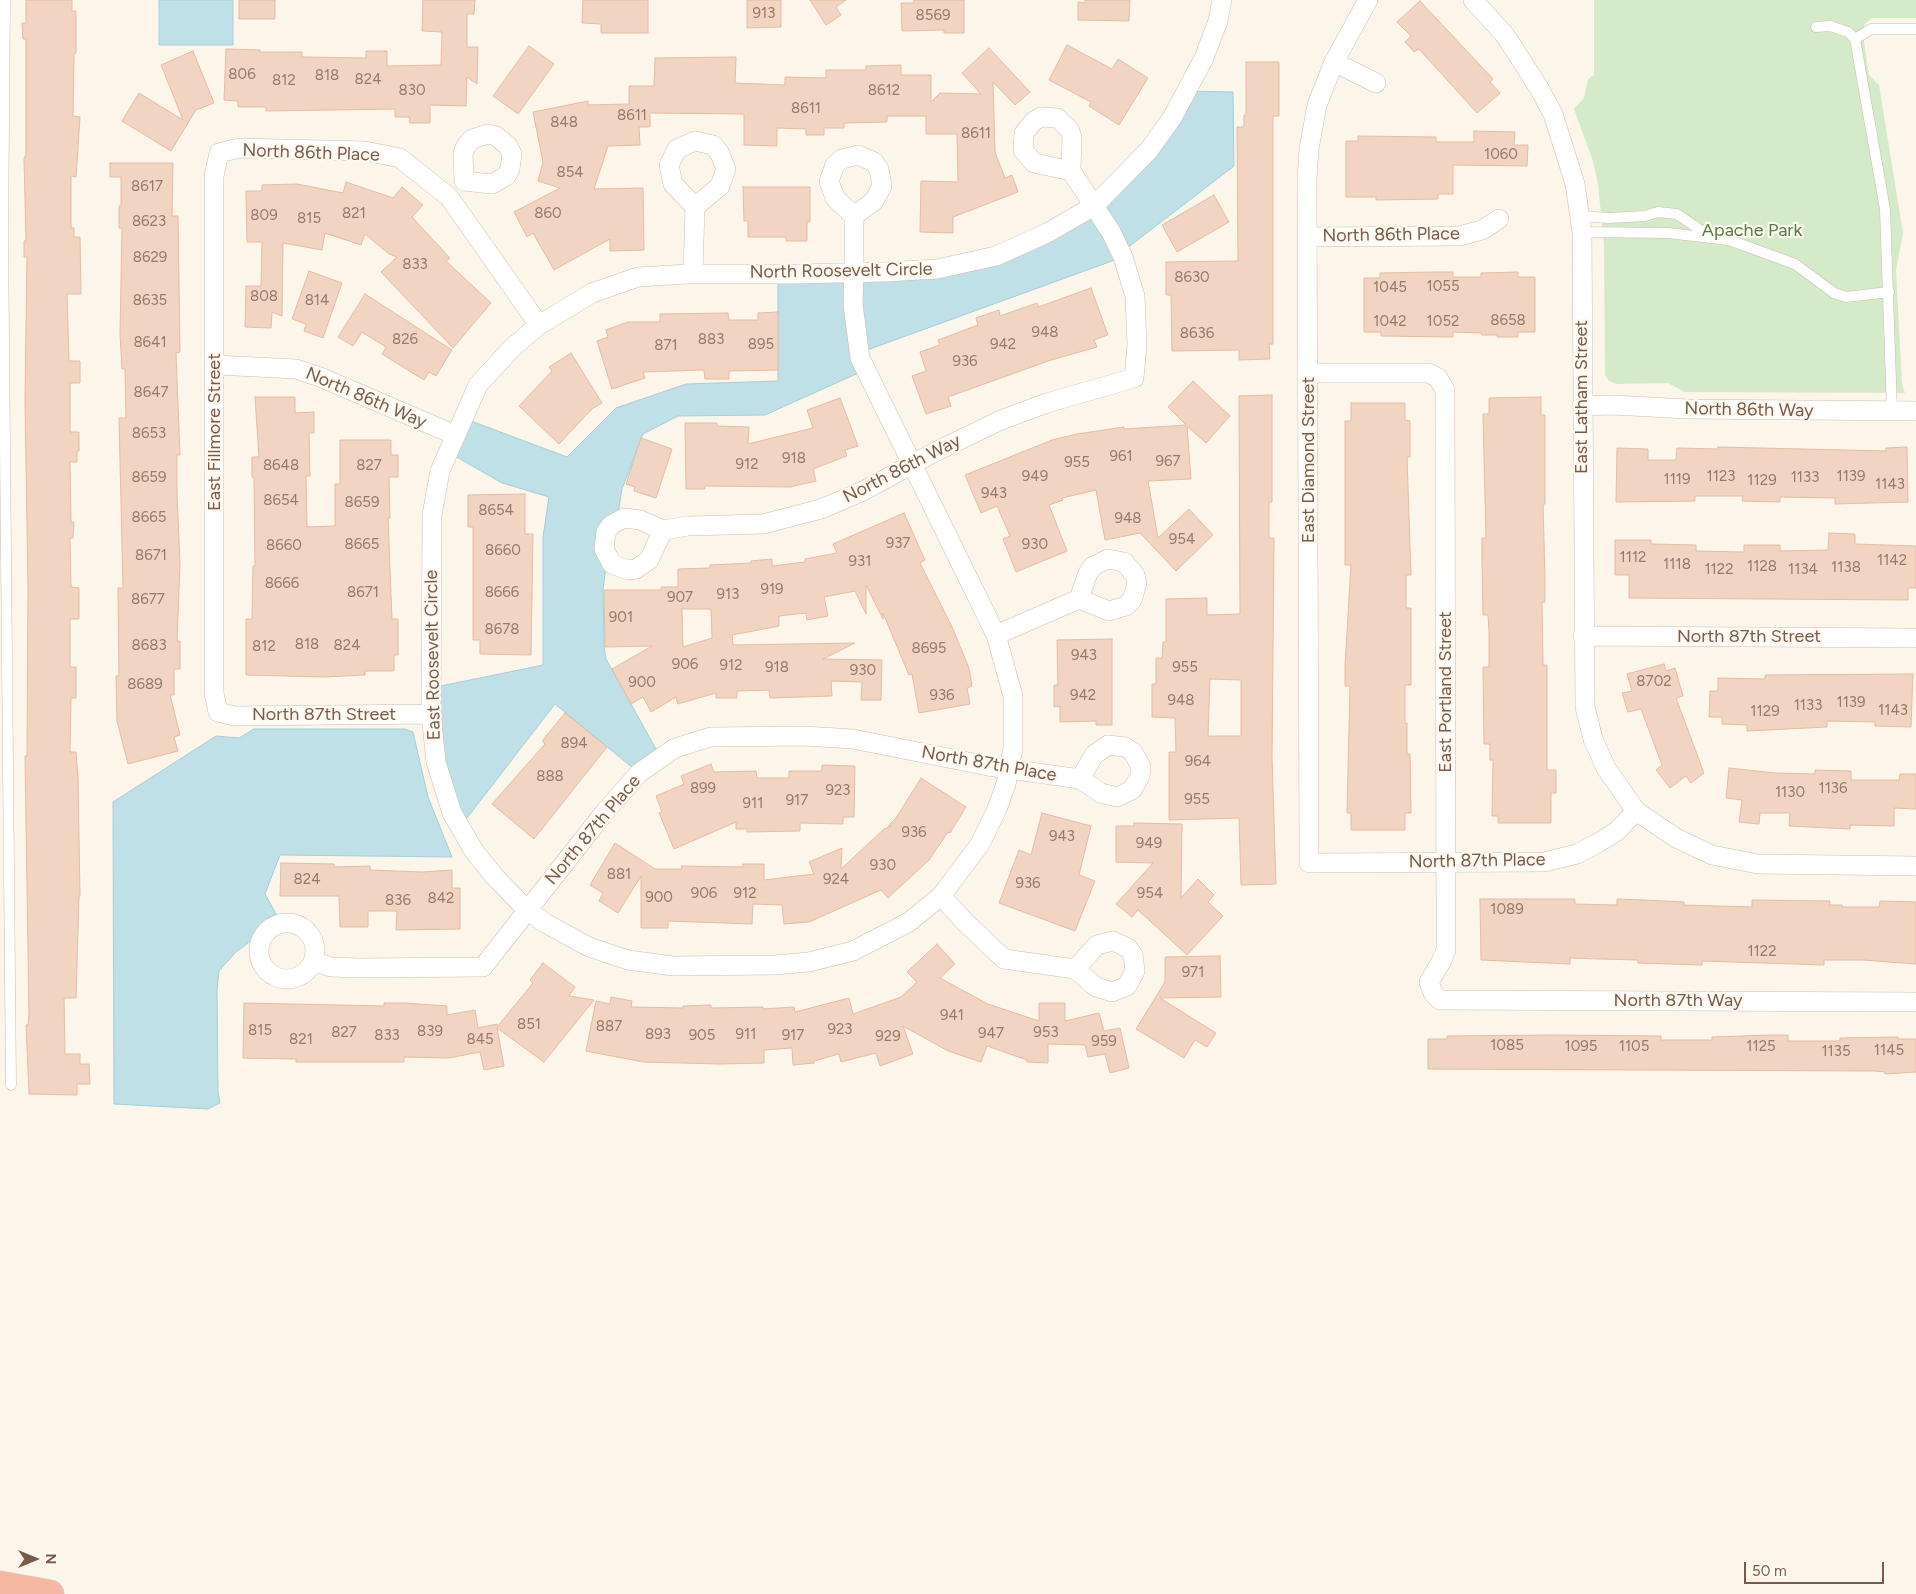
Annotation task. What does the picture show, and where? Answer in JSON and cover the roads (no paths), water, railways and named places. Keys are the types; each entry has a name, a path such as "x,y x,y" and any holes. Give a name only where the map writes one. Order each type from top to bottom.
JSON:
{"highway":[{"path":"0,1586 50,1594"}],"street":[{"name":"North Roosevelt Circle","path":"455,435 478,385 512,348 539,325 592,293 638,278 694,274 854,273 937,269 996,256 1047,233 1094,206 1149,150 1172,118 1204,58 1218,21 1222,0"},
{"name":"East Diamond Street","path":"1309,863 1309,237 1307,179 1309,149 1317,105 1334,62 1368,0"},
{"name":"East Latham Street","path":"1473,0 1505,36 1553,114 1575,184 1581,224 1585,707 1593,739 1606,768 1636,811"},
{"path":"1334,62 1376,83"},
{"name":"North 86th Place","path":"219,153 239,148 366,151 400,158 449,197 539,325"},
{"name":"East Fillmore Street","path":"218,712 214,693 216,365 214,176 219,153"},
{"path":"1071,171 1094,206"},
{"path":"449,197 464,181"},
{"name":"North 86th Way","path":"664,530 688,526 763,524 821,509 855,494 1001,420 1047,403 1134,378 1137,345 1135,296 1122,252 1094,206"},
{"path":"694,274 695,207"},
{"path":"527,910 545,923 589,947 628,960 673,966 775,965 809,962 853,950 908,922 941,896 980,844 997,809 1010,769 1014,732 1014,696 996,635 860,358 854,319 854,216"},
{"name":"North 86th Place","path":"1309,237 1459,236 1482,230 1499,219"},
{"name":"North 86th Way","path":"216,365 296,369 320,377 455,435"},
{"name":"East Portland Street","path":"1309,373 1429,373 1438,378 1445,390 1446,950 1429,982 1433,993 1440,1000"},
{"name":"North 86th Way","path":"1582,406 1614,405 1687,410 1916,411"},
{"name":"East Roosevelt Circle","path":"455,435 440,472 432,515 431,714 436,762 452,812 474,851 494,876 527,910"},
{"path":"996,635 1079,599"},
{"name":"North 87th Street","path":"1583,636 1916,638"},
{"name":"North 87th Street","path":"218,712 234,716 431,714"},
{"name":"North 87th Place","path":"313,961 332,967 350,968 483,967 604,812 639,773 675,748 712,737 804,736 853,739 1010,769 1080,779"},
{"path":"1636,811 1676,838 1712,855 1733,861 1758,864 1916,866"},
{"name":"North 87th Place","path":"1309,863 1526,863 1560,858 1598,843 1618,831 1636,811"},
{"path":"941,896 1004,959 1075,969"},
{"name":"North 87th Way","path":"1440,1000 1916,1002"}],"lane":[{"path":"5,0 2,76 1,236 11,1085"},
{"path":"1816,27 1830,26 1848,32 1854,39 1884,202 1892,411"},
{"path":"1854,39 1871,29 1916,29"},
{"path":"1581,224 1609,218 1645,216 1658,212 1677,214 1712,238"},
{"path":"1581,224 1730,240 1779,256 1795,264 1834,293 1846,297 1888,292"},
{"path":"0,1016 11,1016"}],"water":[{"path":"159,0 233,0 233,45 159,45"},
{"path":"1186,91 1233,92 1234,166 1122,252 1123,257 859,353 865,370 765,415 678,416 643,434 622,489 617,520 607,558 603,590 604,647 606,659 661,758 639,773 555,704 460,827 452,813 431,688 543,665 543,537 549,497 502,483 448,452 463,418 567,457 616,408 686,384 778,381 778,274 968,263 1094,206"},
{"path":"254,729 405,729 413,732 428,797 452,857 280,855 265,894 276,914 262,922 252,940 236,952 219,971 217,989 218,1092 220,1103 208,1109 114,1104 113,802 216,736 239,738"}],"park label":[{"name":"Apache Park","path":"1752,231"}]}
